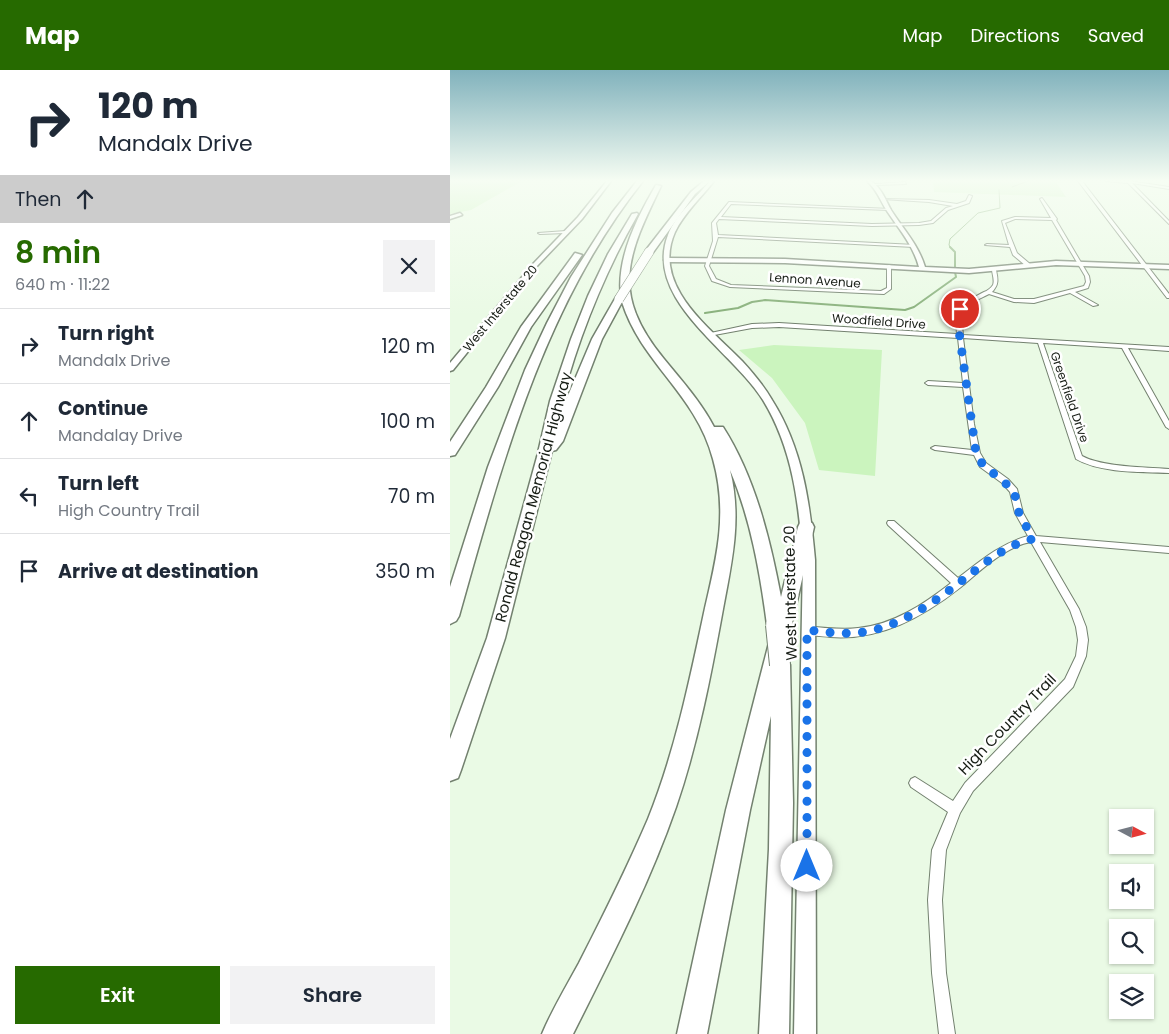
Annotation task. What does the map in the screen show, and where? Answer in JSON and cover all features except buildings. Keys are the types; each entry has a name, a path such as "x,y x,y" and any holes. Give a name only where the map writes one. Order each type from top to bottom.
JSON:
{"highway":[{"path":"450,452 492,387 526,326 599,226"},
{"path":"450,616 500,455 533,367 554,318 579,270 607,226"},
{"name":"Ronald Reagan Memorial Highway","path":"450,770 496,638 544,457 546,434 567,366 589,304 628,226"},
{"path":"557,1034 598,954 654,834 680,756 707,646 729,526 728,499 712,433 693,401 645,342 629,313 624,284 631,247 639,226"},
{"path":"544,457 556,440 596,340 619,298 668,226"},
{"path":"706,421 717,428 739,470 748,493 766,557 776,625 780,665 782,730 781,846 774,1034"},
{"path":"692,1034 738,810 806,527"}],"main road":[{"name":"West Interstate 20","path":"450,368 535,265 570,226"},
{"name":"West Interstate 20","path":"676,226 667,247 669,278 681,302 761,389 776,413 794,454 804,496 809,560 805,1034"}],"street":[{"path":"709,260 716,246 717,236 715,226"},
{"path":"901,226 920,257 922,268"},
{"path":"1004,226 1015,254 1028,265"},
{"path":"988,292 1010,299 1028,301 1072,292 1086,287 1088,282 1087,276 1059,226"},
{"path":"1115,226 1169,297"},
{"path":"540,233 565,232"},
{"path":"717,236 914,246"},
{"path":"987,245 1012,246"},
{"path":"667,260 794,261 994,270 1028,265 1079,263 1169,268"},
{"name":"Lennon Avenue","path":"709,260 707,266 716,282 730,286 882,294 889,289 888,266"},
{"path":"935,448 976,453 958,324 960,309 969,300 988,292 997,285 998,280 994,270"},
{"path":"1072,292 1095,305"},
{"name":"Woodfield Drive","path":"709,334 752,326 779,325 1169,349"},
{"name":"Greenfield Drive","path":"1040,342 1079,457 1082,460 1096,464 1169,471"},
{"path":"1124,346 1169,427"},
{"path":"928,383 966,385"},
{"name":"High Country Trail","path":"946,1034 939,973 935,900 940,850 954,809 969,787 1069,683 1081,656 1083,640 1081,627 1074,609 1019,513 1014,491 983,465 976,453"},
{"path":"891,524 958,584"},
{"path":"807,630 837,633 865,632 891,625 958,584 991,558 1024,541 1033,539 1169,550"},
{"path":"915,783 954,809"}],"green space":[{"path":"774,345 882,350 875,476 819,470 805,423 772,378 739,350"}],"waterway":[{"path":"951,248 949,245 950,239 964,226"},
{"path":"951,248 955,252 955,268"},
{"path":"705,313 738,308 752,302 765,300 905,310 914,307 956,277 955,272"}],"route":[{"path":"807,866 807,630 837,633 865,632 891,625 958,584 991,558 1024,541 1033,539 1019,513 1014,491 983,465 976,453 958,324 960,309"}]}
